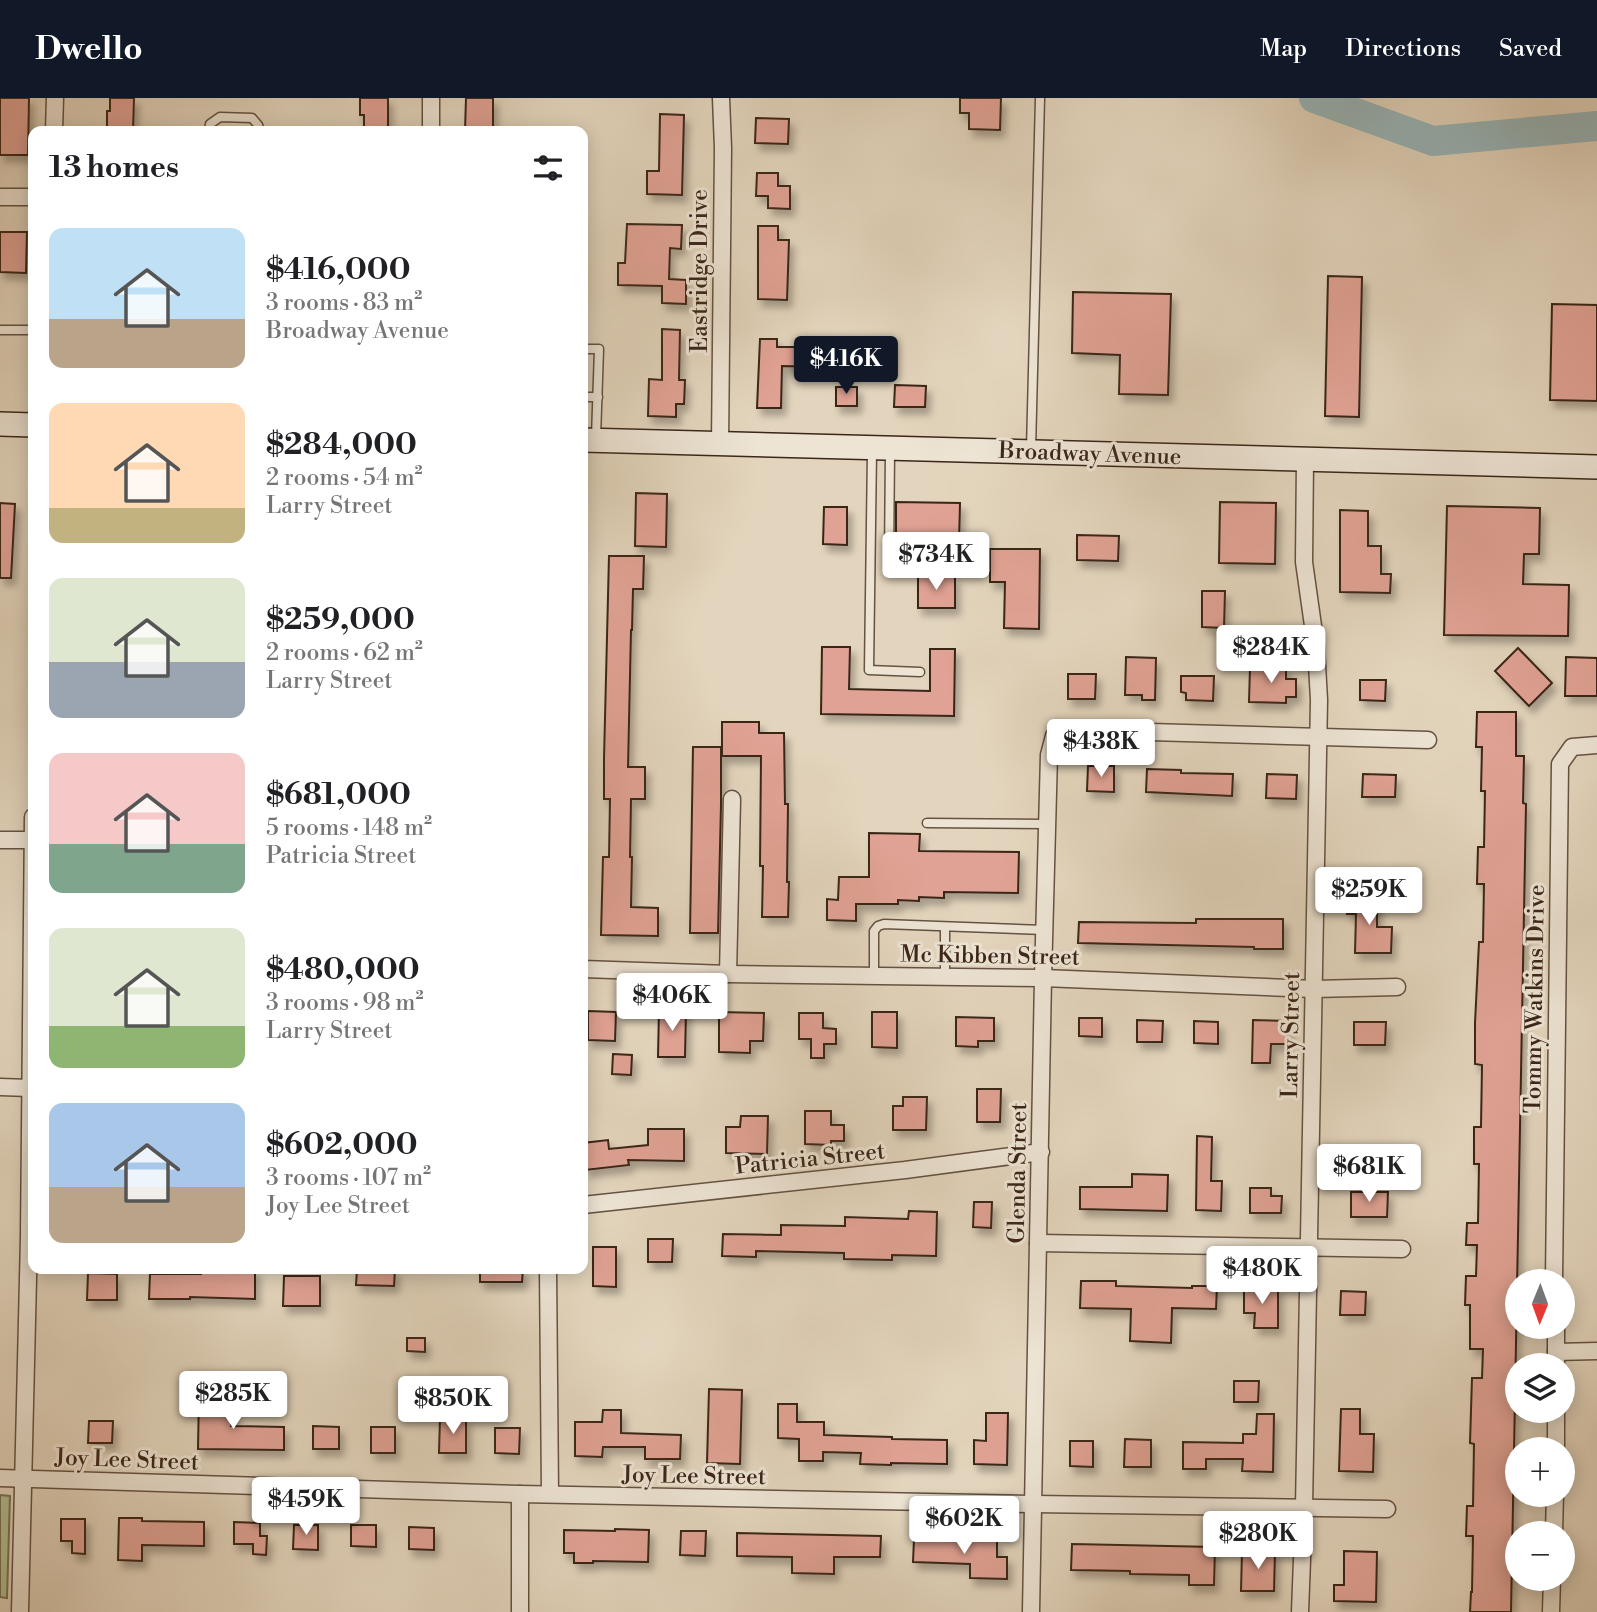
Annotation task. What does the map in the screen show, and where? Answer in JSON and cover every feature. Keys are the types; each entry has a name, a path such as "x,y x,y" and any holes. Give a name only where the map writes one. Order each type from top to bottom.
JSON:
{"main road":[{"path":"0,424 28,425"},
{"name":"Broadway Avenue","path":"589,440 1597,467"}],"street":[{"path":"54,126 55,98"},
{"path":"431,98 431,126"},
{"name":"Eastridge Drive","path":"720,444 723,148 721,98"},
{"path":"0,197 28,197"},
{"name":"Larry Street","path":"1300,1612 1319,737 1316,647 1304,562 1305,459"},
{"name":"Glenda Street","path":"1031,1612 1044,930 1049,755 1054,736 1080,730 1319,737"},
{"path":"1319,737 1429,740"},
{"name":"Tommy Watkins Drive","path":"1554,1269 1560,764 1572,747 1597,745"},
{"path":"728,974 732,799"},
{"path":"0,840 28,840"},
{"name":"Mc Kibben Street","path":"588,969 728,974 1043,978 1314,989 1397,987"},
{"path":"0,1087 28,1088"},
{"name":"Patricia Street","path":"588,1204 891,1172 1041,1152"},
{"path":"1038,1243 1402,1250"},
{"path":"19,1612 30,1274"},
{"path":"548,1274 550,1494"},
{"path":"1575,1355 1597,1351"},
{"name":"Joy Lee Street","path":"0,1478 520,1494 1387,1509"},
{"path":"520,1494 520,1612"},
{"path":"1551,1612 1552,1591"}],"lane":[{"path":"1031,452 1040,98"},
{"path":"210,126 219,117 252,118 258,126"},
{"path":"0,330 28,330"},
{"path":"588,349 599,349 598,397 589,440"},
{"path":"588,397 598,397"},
{"path":"881,448 889,559 953,559"},
{"path":"881,448 869,670 920,671"},
{"path":"927,823 1047,824"},
{"path":"874,975 874,931 877,926 1044,930"},
{"path":"945,976 946,927"}],"green space":[{"path":"0,1495 10,1496 7,1598 0,1597"}],"building":[{"path":"0,98 29,98 28,155 0,155"},
{"path":"110,98 134,98 133,126 107,126 107,111 110,111"},
{"path":"360,98 388,98 388,126 364,126 364,115 360,115"},
{"path":"466,98 493,98 493,126 465,126"},
{"path":"960,98 1001,98 1000,130 969,129 969,113 960,113"},
{"path":"660,114 684,115 682,195 647,194 647,171 659,171"},
{"path":"756,118 789,119 788,144 755,143"},
{"path":"757,173 778,173 778,186 790,186 790,209 768,208 768,196 756,196"},
{"path":"627,224 682,225 681,249 670,248 669,279 686,280 686,304 662,303 662,286 618,285 618,263 625,263"},
{"path":"758,226 778,226 778,240 789,240 787,300 758,299"},
{"path":"0,232 27,232 26,273 0,272"},
{"path":"1328,276 1362,277 1359,417 1325,416"},
{"path":"1073,292 1171,294 1168,395 1119,394 1120,355 1072,353"},
{"path":"1552,304 1597,305 1597,401 1550,400"},
{"path":"662,329 680,330 679,380 685,380 684,404 676,404 676,417 648,416 649,379 662,380"},
{"path":"760,339 777,339 777,347 826,347 826,367 782,366 781,408 757,408"},
{"path":"895,385 926,386 925,407 894,407"},
{"path":"836,387 857,387 857,406 836,406"},
{"path":"636,493 667,494 666,547 635,546"},
{"path":"896,502 960,503 959,543 896,542"},
{"path":"1220,502 1276,503 1275,564 1219,563"},
{"path":"0,503 15,504 11,578 0,578"},
{"path":"1447,506 1540,508 1539,554 1524,554 1523,584 1569,585 1568,636 1444,635"},
{"path":"824,507 847,507 847,545 823,544"},
{"path":"1340,510 1368,511 1368,546 1381,546 1381,574 1391,574 1390,593 1340,592"},
{"path":"1077,535 1119,536 1118,561 1077,560"},
{"path":"990,549 1040,549 1039,629 1004,628 1005,582 990,582"},
{"path":"609,556 644,556 643,589 633,589 631,630 628,767 645,767 645,799 631,799 631,907 658,908 658,936 601,935 603,857 609,857 610,799 604,799 604,759"},
{"path":"918,576 955,577 955,608 918,608"},
{"path":"1202,591 1225,591 1224,628 1202,627"},
{"path":"822,647 850,647 849,689 930,691 930,649 955,649 954,716 821,714"},
{"path":"1518,648 1552,683 1529,706 1495,671"},
{"path":"1126,657 1156,658 1155,700 1142,700 1142,695 1125,695"},
{"path":"1566,657 1597,658 1597,696 1565,696"},
{"path":"1250,667 1286,667 1286,679 1296,679 1296,697 1286,697 1286,703 1249,702"},
{"path":"1068,674 1096,674 1095,699 1068,699"},
{"path":"1181,676 1214,676 1213,701 1186,700 1186,693 1181,692"},
{"path":"1360,680 1386,680 1385,701 1360,700"},
{"path":"1477,712 1516,712 1516,756 1524,756 1523,803 1526,804 1517,1269 1505,1269 1505,1339 1516,1339 1516,1353 1505,1353 1505,1423 1515,1423 1514,1437 1505,1437 1505,1507 1513,1507 1513,1521 1505,1521 1505,1591 1511,1591 1511,1612 1470,1612 1473,1536 1466,1536 1467,1506 1473,1506 1474,1444 1470,1443 1472,1378 1482,1378 1483,1349 1470,1349 1470,1305 1465,1305 1466,1276 1476,1276 1477,1245 1466,1245 1467,1223 1478,1223 1479,1164 1474,1164 1474,1127 1481,1127 1482,1065 1475,1064 1475,1023 1479,942 1483,942 1484,884 1477,884 1478,847 1484,847 1485,791 1481,791 1482,747 1476,747"},
{"path":"722,722 759,722 759,733 784,733 785,804 788,804 788,917 762,917 761,756 722,756"},
{"path":"693,747 721,747 718,933 690,933"},
{"path":"1088,766 1114,766 1114,792 1087,791"},
{"path":"1147,769 1233,774 1232,796 1146,792"},
{"path":"1267,774 1297,775 1296,799 1266,798"},
{"path":"1363,774 1396,775 1395,797 1362,797"},
{"path":"869,833 920,834 919,851 1019,852 1018,893 944,892 944,898 919,897 919,901 898,900 898,904 856,904 856,921 827,920 827,899 838,900 839,877 869,877"},
{"path":"1348,896 1377,897 1377,927 1392,927 1391,953 1355,953 1356,914 1347,914"},
{"path":"1196,919 1283,919 1283,949 1078,943 1079,922 1196,923"},
{"path":"659,1009 686,1009 685,1057 658,1057"},
{"path":"588,1011 616,1012 615,1041 588,1040"},
{"path":"719,1012 764,1013 763,1041 750,1041 750,1053 719,1052"},
{"path":"872,1012 897,1012 897,1048 872,1047"},
{"path":"799,1013 823,1013 823,1028 836,1029 836,1044 824,1044 824,1058 811,1058 811,1039 799,1039"},
{"path":"956,1017 994,1018 994,1041 978,1041 978,1047 956,1046"},
{"path":"1079,1018 1102,1018 1102,1037 1079,1036"},
{"path":"1137,1020 1163,1021 1162,1042 1137,1042"},
{"path":"1253,1020 1287,1021 1287,1044 1271,1044 1270,1063 1252,1063"},
{"path":"1194,1021 1218,1022 1218,1044 1194,1043"},
{"path":"1354,1022 1386,1022 1385,1045 1354,1045"},
{"path":"613,1054 632,1055 631,1075 612,1074"},
{"path":"977,1089 1001,1089 1000,1122 977,1122"},
{"path":"903,1097 927,1097 926,1130 893,1130 893,1106 903,1106"},
{"path":"805,1111 831,1111 831,1125 844,1125 844,1141 831,1141 831,1145 805,1144"},
{"path":"741,1116 768,1116 767,1154 726,1153 726,1127 740,1127"},
{"path":"648,1129 684,1129 684,1161 628,1160 629,1165 588,1170 588,1142 608,1140 609,1149 648,1145"},
{"path":"1197,1136 1212,1137 1211,1181 1222,1181 1221,1211 1196,1210"},
{"path":"1132,1174 1168,1175 1167,1211 1080,1209 1080,1187 1132,1187"},
{"path":"1250,1188 1271,1188 1271,1196 1282,1196 1281,1213 1250,1213"},
{"path":"1351,1192 1388,1192 1387,1217 1351,1217"},
{"path":"974,1202 992,1202 991,1228 973,1227"},
{"path":"909,1211 937,1212 936,1256 892,1255 892,1260 844,1259 844,1253 756,1251 756,1257 722,1256 723,1234 781,1235 781,1225 845,1226 845,1217 908,1219"},
{"path":"648,1239 673,1239 672,1262 648,1262"},
{"path":"593,1247 616,1247 616,1287 593,1286"},
{"path":"88,1274 117,1274 117,1300 87,1300"},
{"path":"150,1274 255,1274 255,1299 149,1299"},
{"path":"357,1274 395,1274 394,1286 356,1285"},
{"path":"480,1274 523,1274 522,1282 480,1282"},
{"path":"284,1276 320,1276 320,1306 283,1306"},
{"path":"1081,1281 1116,1281 1116,1286 1217,1286 1216,1309 1172,1308 1171,1343 1130,1341 1131,1309 1080,1308"},
{"path":"1244,1287 1278,1287 1278,1328 1254,1328 1255,1313 1244,1313"},
{"path":"1341,1291 1366,1292 1365,1315 1340,1315"},
{"path":"407,1338 425,1338 425,1352 407,1351"},
{"path":"1234,1381 1259,1381 1258,1402 1234,1402"},
{"path":"709,1389 742,1390 740,1464 707,1463"},
{"path":"199,1394 218,1395 218,1415 231,1415 231,1426 284,1427 284,1450 198,1449"},
{"path":"778,1404 797,1404 797,1422 824,1422 824,1435 947,1440 947,1464 860,1464 861,1453 823,1452 823,1461 799,1461 799,1439 778,1438"},
{"path":"1341,1409 1360,1409 1360,1434 1374,1434 1373,1472 1339,1471"},
{"path":"603,1410 621,1410 621,1433 681,1435 680,1459 645,1459 645,1447 603,1447 602,1457 575,1456 575,1422 602,1422"},
{"path":"986,1413 1008,1413 1007,1465 974,1464 974,1440 986,1441"},
{"path":"1257,1414 1274,1414 1273,1472 1242,1471 1243,1459 1206,1459 1206,1469 1183,1469 1183,1442 1243,1443 1243,1434 1256,1434"},
{"path":"440,1418 466,1419 466,1453 439,1453"},
{"path":"89,1421 113,1421 112,1443 88,1443"},
{"path":"313,1426 339,1427 339,1449 313,1449"},
{"path":"371,1427 395,1427 395,1453 371,1453"},
{"path":"495,1428 520,1428 519,1454 495,1453"},
{"path":"1125,1439 1151,1440 1151,1467 1124,1467"},
{"path":"1070,1441 1093,1441 1093,1467 1070,1466"},
{"path":"119,1518 204,1522 204,1546 142,1545 142,1561 118,1560"},
{"path":"61,1519 85,1519 85,1554 72,1553 72,1541 61,1541"},
{"path":"234,1522 260,1523 260,1536 267,1536 266,1555 253,1554 253,1544 234,1544"},
{"path":"294,1525 318,1525 318,1550 293,1549"},
{"path":"351,1525 376,1525 376,1547 351,1546"},
{"path":"409,1527 434,1528 434,1550 409,1549"},
{"path":"564,1530 649,1530 648,1562 574,1563 574,1553 564,1553"},
{"path":"681,1531 706,1531 705,1556 680,1555"},
{"path":"737,1533 881,1536 880,1557 834,1557 834,1574 792,1573 792,1557 737,1556"},
{"path":"914,1539 997,1541 997,1557 1007,1557 1007,1579 970,1578 970,1564 913,1562"},
{"path":"1072,1544 1215,1547 1214,1585 1189,1585 1189,1575 1071,1570"},
{"path":"1242,1551 1275,1551 1274,1591 1241,1591"},
{"path":"1344,1551 1377,1552 1376,1602 1334,1601 1334,1585 1344,1585"}],"waterway":[{"path":"1314,98 1433,141 1597,126"}]}
